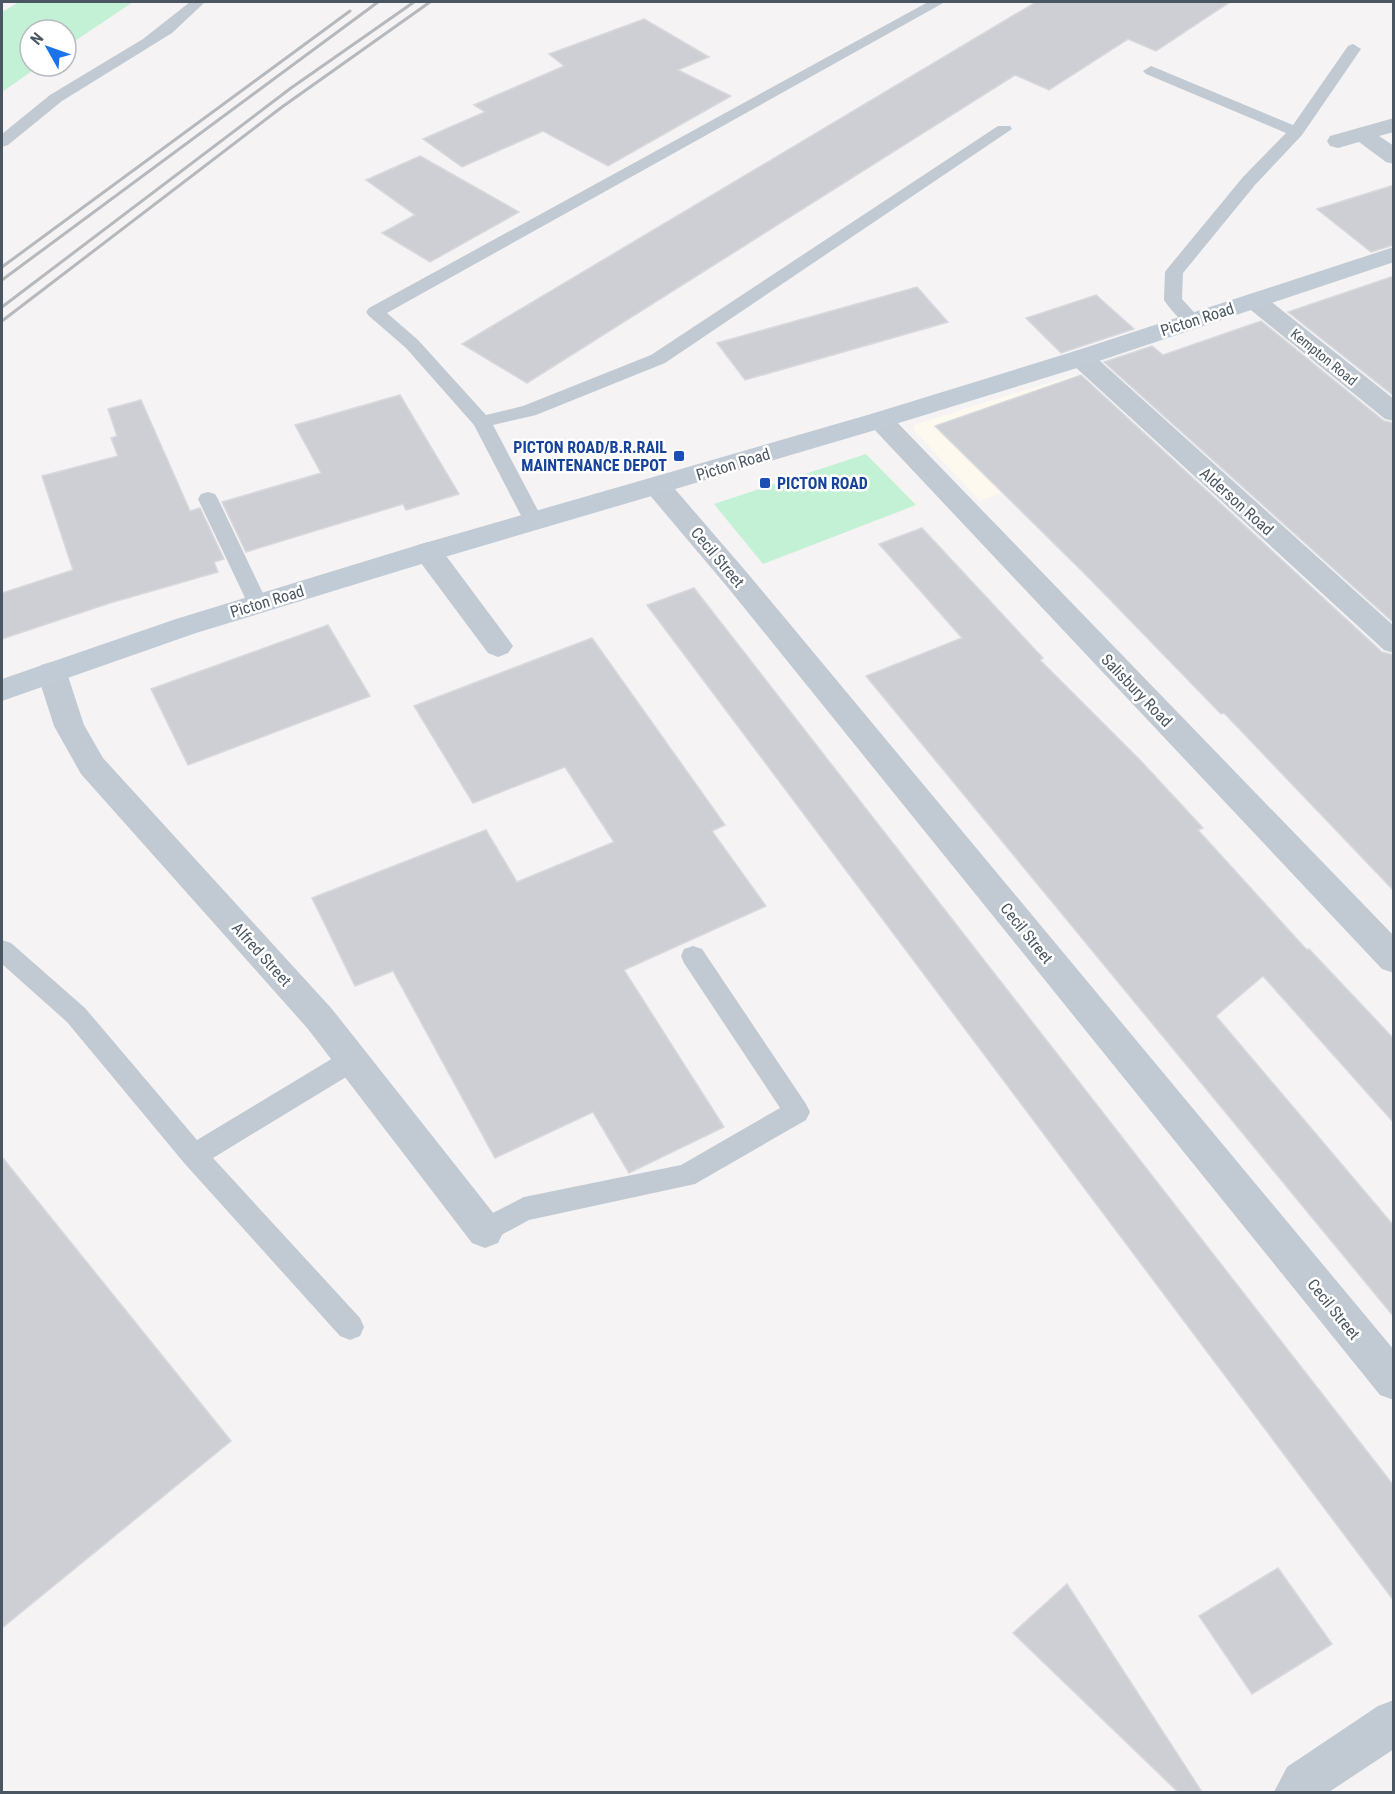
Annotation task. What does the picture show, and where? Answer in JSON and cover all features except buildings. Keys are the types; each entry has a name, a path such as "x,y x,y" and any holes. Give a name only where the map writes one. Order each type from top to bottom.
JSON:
{"main road":[{"name":"Picton Road","path":"2,690 186,626 428,552 880,420 1081,358 1394,254"}],"street":[{"path":"1338,141 1394,125"},
{"path":"1362,134 1394,158"},
{"name":"Kempton Road","path":"1255,301 1394,413"},
{"name":"Alderson Road","path":"1081,358 1394,643"},
{"name":"Salisbury Road","path":"880,420 1394,959"},
{"name":"Cecil Street","path":"658,486 1394,1382"},
{"path":"428,552 498,646"},
{"name":"Alfred Street","path":"52,672 69,726 92,766 320,1019 485,1232"},
{"path":"1297,1792 1303,1783 1394,1722"}],"lane":[{"path":"2,142 56,98 176,23 198,2"},
{"path":"534,522 482,422 412,344 375,312 938,2"},
{"path":"1192,320 1173,300 1174,272 1249,181 1296,132 1353,49"},
{"path":"1151,71 1296,132"},
{"path":"482,422 529,411 658,359 1004,129"},
{"path":"208,499 258,604"},
{"path":"2,950 76,1015 194,1156 350,1327"},
{"path":"485,1232 524,1209 686,1176 797,1112 693,956"},
{"path":"194,1156 352,1060"}],"shaded area":[{"path":"1074,375 1087,380 1148,435 980,501 913,429 916,424"}],"green space":[{"path":"19,2 133,2 78,39 78,18 18,18 18,78 22,78 2,92 2,12"},
{"path":"866,454 916,505 763,564 714,504"}],"railway":[{"path":"2,280 378,2"},
{"path":"2,307 291,88 414,2"},
{"path":"2,321 282,107 430,2"},
{"path":"2,267 350,11"}],"place":[{"name":"PICTON ROAD/B.R.RAIL MAINTENANCE DEPOT","path":"679,456"},
{"name":"PICTON ROAD","path":"765,483"}]}
